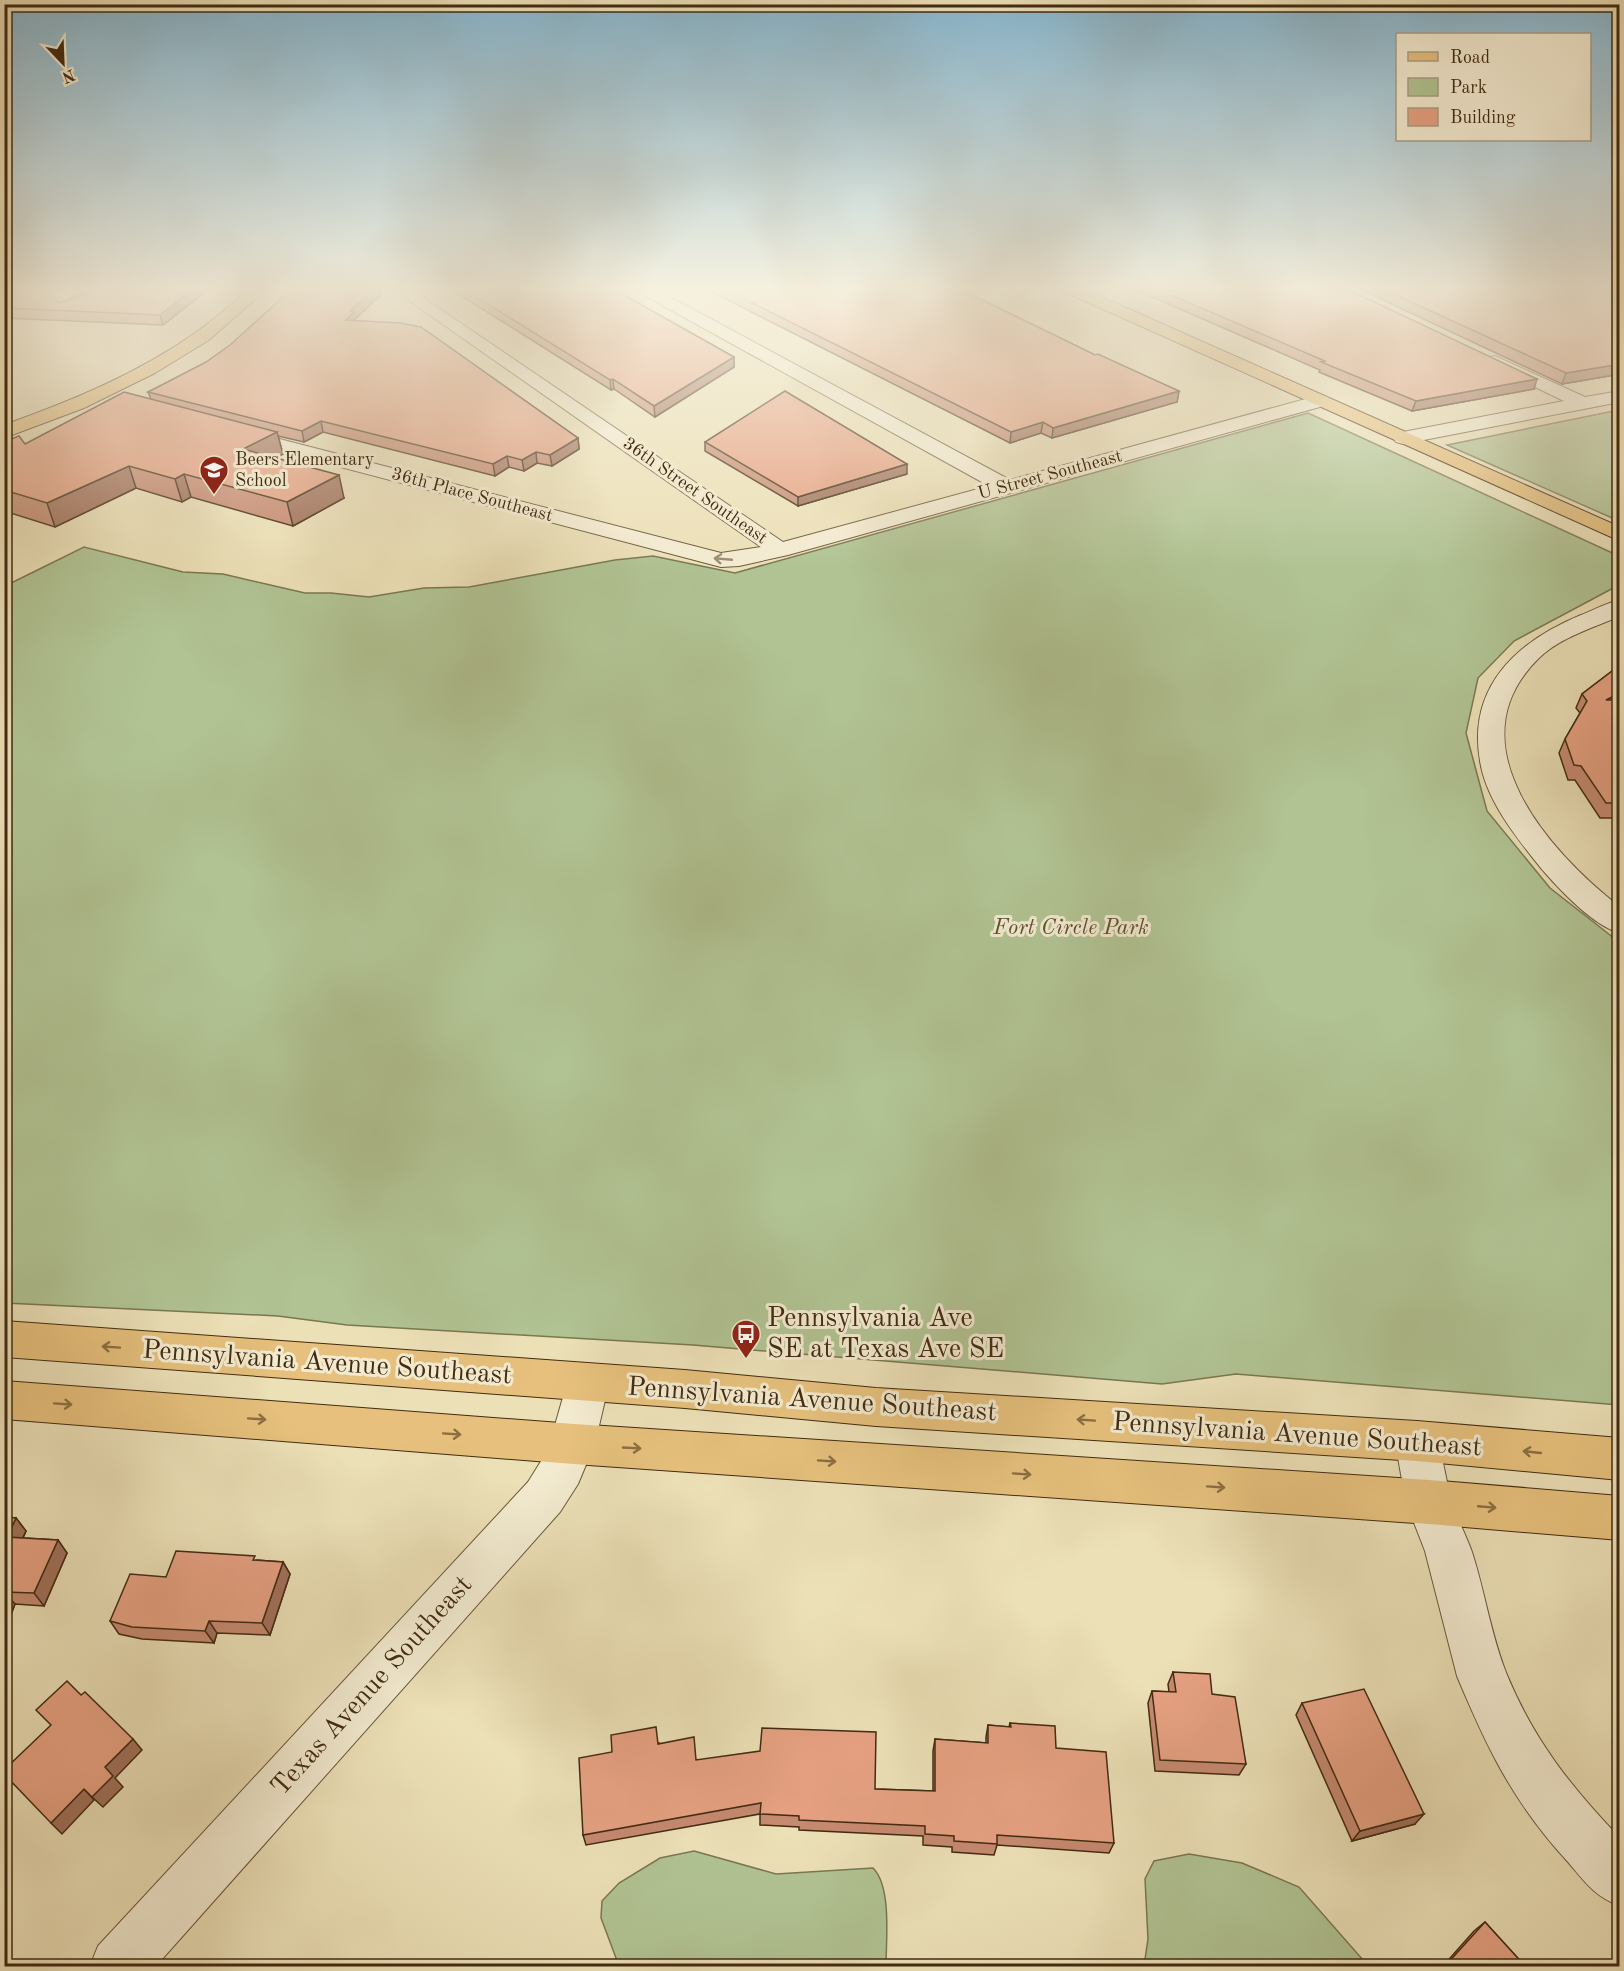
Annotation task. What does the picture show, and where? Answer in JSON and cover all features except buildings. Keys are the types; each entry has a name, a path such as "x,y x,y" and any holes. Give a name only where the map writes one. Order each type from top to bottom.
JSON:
{"main road":[{"path":"4,432 123,382"},
{"path":"1280,382 1620,535"},
{"name":"Pennsylvania Avenue Southeast","path":"4,1339 876,1407 1417,1441 1620,1459"},
{"path":"4,1400 574,1444 1429,1502 1620,1518"}],"street":[{"name":"36th Street Southeast","path":"536,382 780,550"},
{"path":"815,382 1007,487"},
{"path":"1538,382 1582,403"},
{"path":"94,396 123,404"},
{"path":"1403,438 1620,396"},
{"name":"U Street Southeast","path":"780,550 1320,400"},
{"name":"36th Place Southeast","path":"216,429 721,560 739,559 780,550"},
{"path":"1620,607 1551,639 1528,654 1511,674 1499,695 1492,722 1491,737 1492,753 1501,786 1526,831 1563,875 1620,923"},
{"name":"Texas Avenue Southeast","path":"117,1966 544,1497 561,1475 574,1444 588,1383"},
{"path":"1417,1441 1429,1502 1448,1551 1482,1676 1505,1729 1538,1785 1558,1812 1580,1839 1620,1880"}],"green space":[{"path":"1619,410 1619,521 1447,445"},
{"name":"Fort Circle Park","path":"1308,413 1619,556 1619,585 1514,641 1478,678 1466,733 1487,811 1550,888 1619,942 1619,1405 1236,1374 1162,1384 693,1345 347,1325 278,1316 5,1303 5,586 84,547 183,572 223,574 305,593 369,597 424,588 469,587 615,560 653,556 735,573"},
{"path":"694,1851 776,1874 873,1868 883,1888 887,1914 886,1966 619,1966 601,1918 602,1901 619,1883 660,1858"},
{"path":"1189,1854 1242,1863 1299,1887 1363,1960 1373,1966 1144,1966 1148,1939 1145,1879 1154,1861"}],"place":[{"name":"Beers Elementary School","path":"214,496"},
{"name":"Pennsylvania Ave SE at Texas Ave SE","path":"746,1360"}]}
